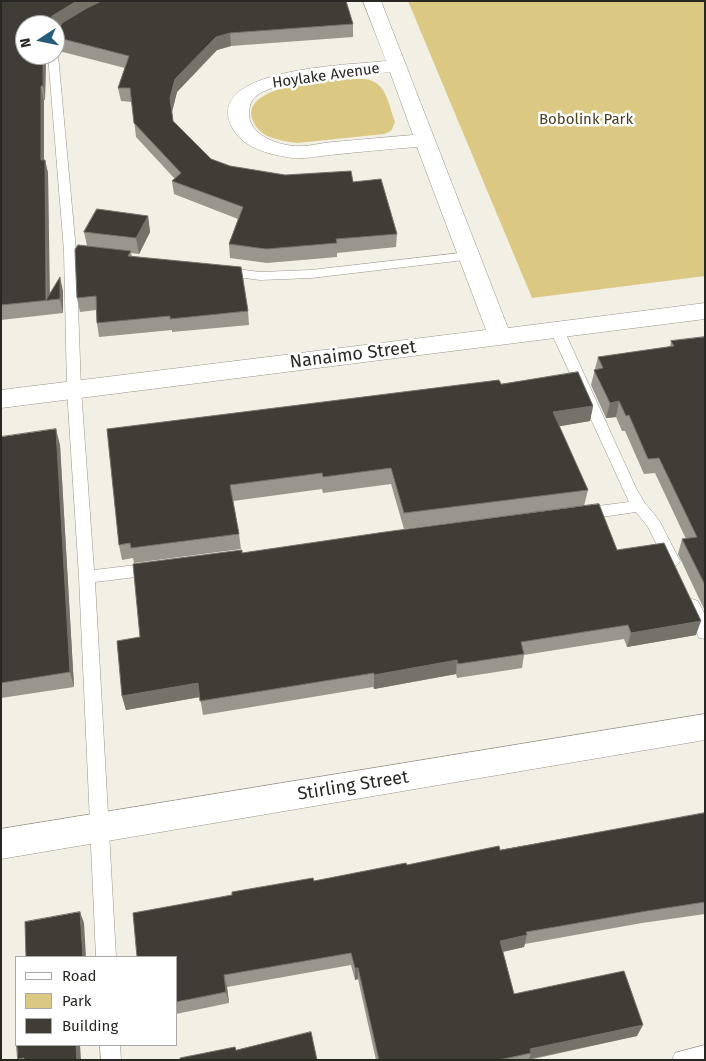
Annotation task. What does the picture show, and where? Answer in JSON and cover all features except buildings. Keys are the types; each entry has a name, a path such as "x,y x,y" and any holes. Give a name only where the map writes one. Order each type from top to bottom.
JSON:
{"street":[{"name":"Hoylake Avenue","path":"372,1 500,337"},
{"name":"Hoylake Avenue","path":"396,66 288,78 272,82 249,91 239,104 238,118 246,132 260,143 276,149 295,152 424,140"},
{"name":"Nanaimo Street","path":"1,399 705,311"},
{"name":"Stirling Street","path":"1,844 705,728"}],"lane":[{"path":"54,65 74,252 74,389 87,577 98,828 106,956"},
{"path":"212,270 260,276 311,274 469,256"},
{"path":"557,330 629,489 639,506 654,524 705,633"},
{"path":"570,515 639,506"},
{"path":"87,577 166,567"},
{"path":"110,1046 111,1060"},
{"path":"682,1060 705,1055"}],"green space":[{"name":"Bobolink Park","path":"408,1 705,1 705,276 532,298"},
{"path":"364,79 378,84 386,94 395,122 391,131 384,134 297,143 279,140 267,135 257,128 254,123 252,109 259,99 274,91 314,82"}]}
